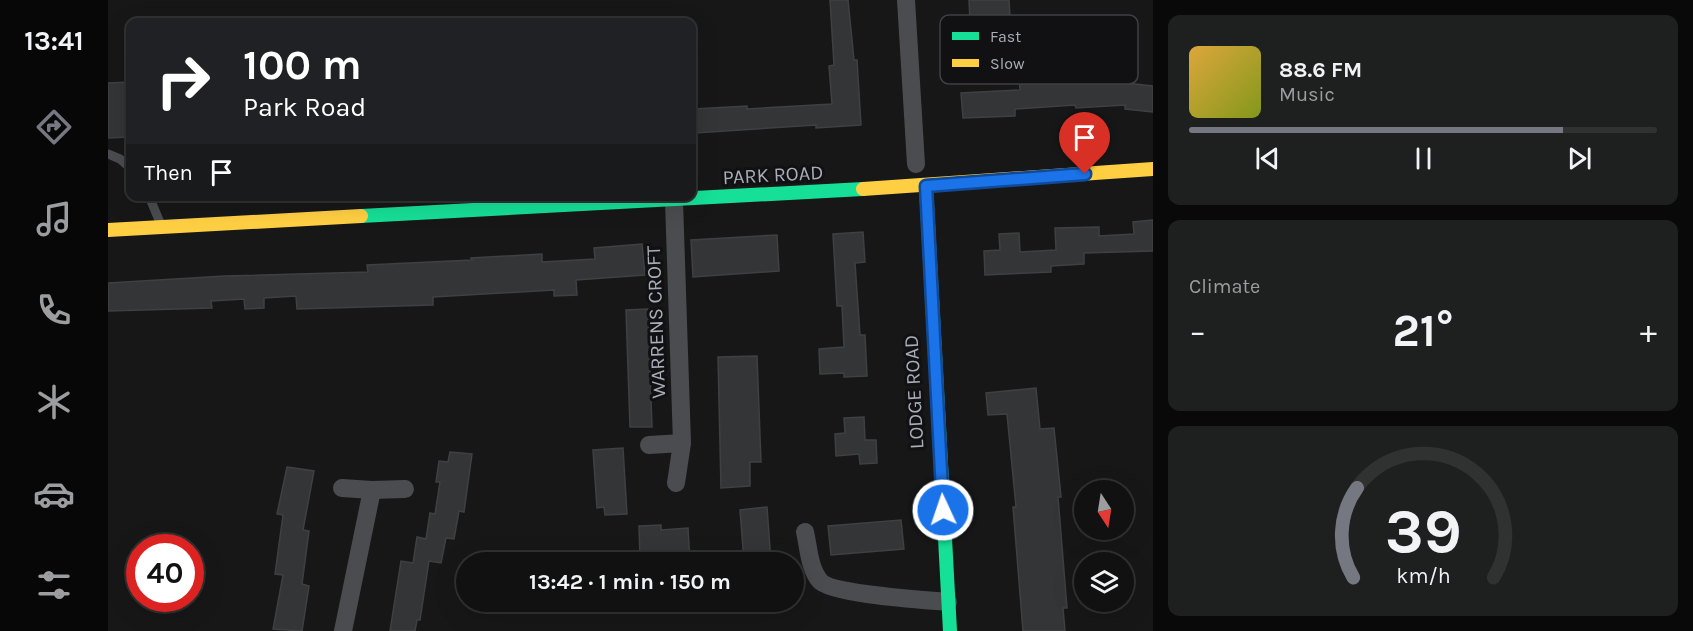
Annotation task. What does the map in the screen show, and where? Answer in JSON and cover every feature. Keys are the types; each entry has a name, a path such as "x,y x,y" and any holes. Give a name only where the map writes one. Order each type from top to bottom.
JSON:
{"street":[{"path":"906,0 916,164"},
{"name":"PARK ROAD","path":"696,200 1153,169"},
{"name":"LODGE ROAD","path":"926,186 950,631"},
{"name":"PARK ROAD","path":"108,230 675,201"},
{"name":"WARRENS CROFT","path":"675,201 682,443 676,483"},
{"path":"649,445 682,443"},
{"path":"342,488 405,489"},
{"path":"343,631 372,490"},
{"path":"805,532 813,570 822,584 844,591 948,602"}],"lane":[{"path":"108,154 126,165"},
{"path":"151,201 162,228"}],"building":[{"path":"830,0 848,0 854,60 857,60 861,125 816,128 816,125 696,133 696,109 747,106 747,109 832,104 829,66 834,65"},
{"path":"969,0 1009,0 1010,15 970,15"},
{"path":"126,82 126,137 108,138 108,83"},
{"path":"1020,84 1153,86 1153,112 1125,109 1125,105 1076,108 1075,105 1015,109 1015,116 963,118 961,93 1020,90"},
{"path":"1153,220 1153,251 1084,253 1084,264 1051,266 1051,272 985,275 984,251 1000,250 999,234 1019,233 1020,252 1056,250 1055,228 1099,227 1099,236 1134,234 1133,222"},
{"path":"863,232 865,262 855,263 860,335 865,335 867,376 844,377 844,373 820,374 819,349 844,347 842,306 837,306 833,234"},
{"path":"777,235 779,271 693,277 691,240"},
{"path":"642,244 645,275 576,280 577,295 554,296 554,290 433,297 433,305 297,309 296,296 264,298 264,308 245,309 244,299 211,301 212,308 108,311 108,283 225,276 368,272 367,265 542,254 542,262 595,259 594,248"},
{"path":"648,309 652,427 630,427 626,310"},
{"path":"757,356 761,462 750,462 750,486 721,488 718,357"},
{"path":"1036,388 1040,429 1054,428 1061,497 1058,497 1067,608 1063,608 1065,631 1023,631 1013,507 1016,507 1007,414 988,415 986,393"},
{"path":"864,417 865,440 876,440 877,463 860,464 859,454 836,456 835,434 845,433 844,418"},
{"path":"623,448 627,514 605,515 604,507 597,508 593,450"},
{"path":"450,452 472,454 464,512 459,511 454,539 446,538 441,563 429,561 420,620 417,620 415,631 390,631 401,561 413,563 417,537 426,539 430,513 435,514 440,482 436,482 439,461 448,462"},
{"path":"287,467 314,471 303,530 309,531 302,584 309,586 302,631 273,629 283,575 275,574 283,515 277,514"},
{"path":"767,507 770,552 743,552 740,510"},
{"path":"901,520 904,549 831,555 828,526"},
{"path":"661,525 661,530 688,528 689,552 640,552 639,526"}],"traffic: fast":[{"path":"926,186 950,631"},
{"path":"696,198 863,189"},
{"path":"361,216 640,201"}],"traffic: slow":[{"path":"863,189 1153,169"},
{"path":"108,230 361,216"}],"route":[{"path":"943,510 926,186 1085,174"}]}
